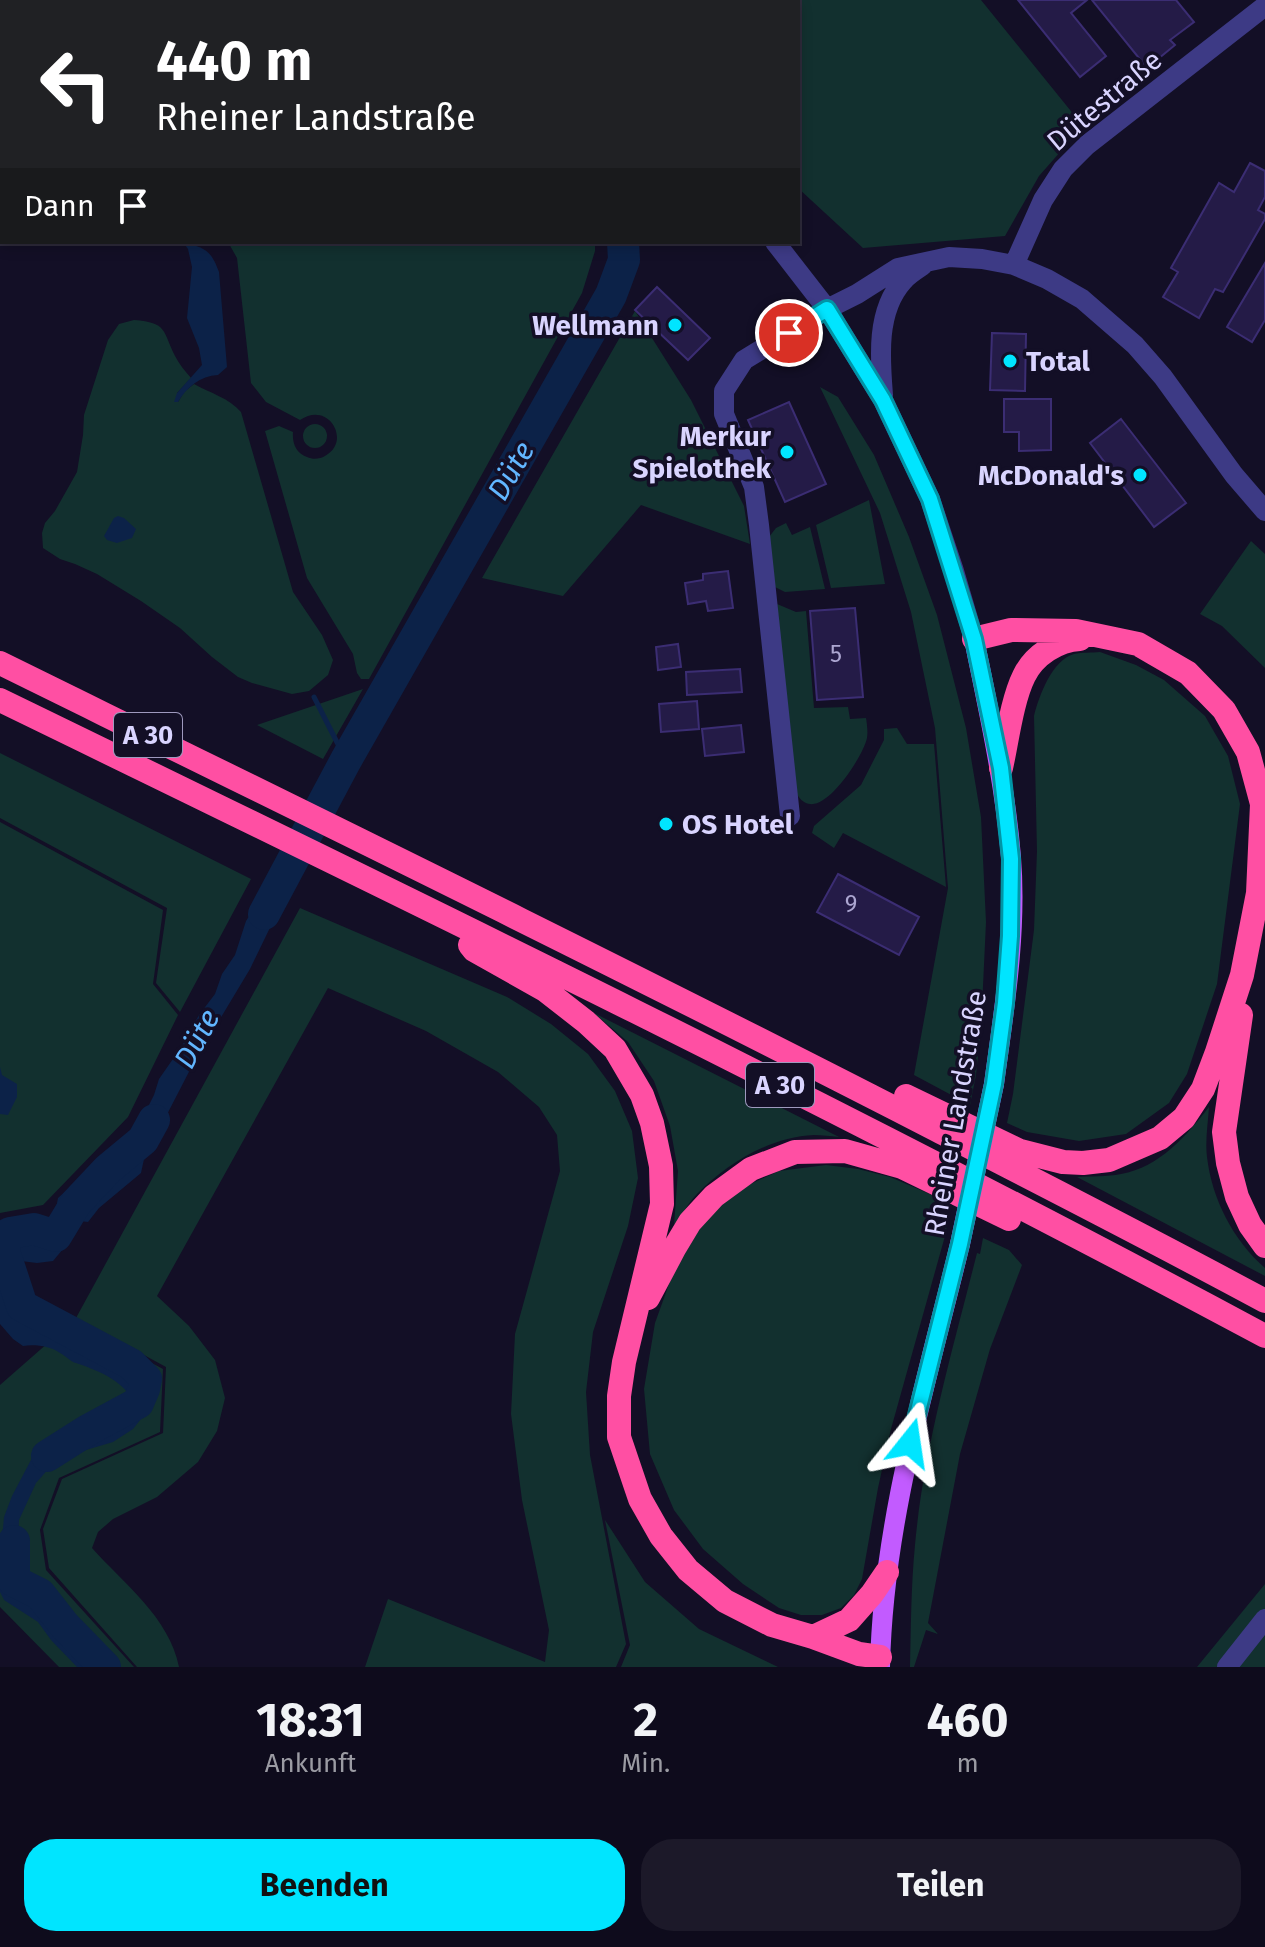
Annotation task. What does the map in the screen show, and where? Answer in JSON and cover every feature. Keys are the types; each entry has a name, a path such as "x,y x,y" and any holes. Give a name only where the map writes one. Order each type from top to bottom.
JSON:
{"highway":[{"path":"841,1081 862,1075 1020,1151 1063,1162 1109,1160 1160,1138 1184,1118 1203,1089 1242,975 1258,893 1262,804 1248,752 1224,710 1188,673 1138,644 1076,631 1011,630 974,639"},
{"path":"1001,768 1024,675 1038,656 1059,643 1076,639 1138,644"},
{"name":"A 30","path":"0,663 342,830 841,1081 1265,1301"},
{"name":"A 30","path":"0,700 581,984 1110,1253 1265,1336"},
{"path":"448,919 474,950 545,990 615,1049 642,1095 652,1123 661,1166 662,1204 624,1362 619,1396 619,1437 640,1499 661,1536 688,1570 725,1601 772,1625 880,1662"},
{"path":"1242,975 1241,1014 1224,1132 1237,1197 1250,1225 1265,1246"},
{"path":"634,1325 690,1222 714,1196 751,1169 795,1152 845,1151 902,1167 1055,1242 1110,1253"},
{"path":"813,1637 849,1620 887,1572"}],"main road":[{"name":"Rheiner Landstraße","path":"880,1662 887,1572 898,1495 960,1244 994,1084 1005,1003 1012,901 1011,859 1001,768 974,639"}],"street":[{"name":"Dütestraße","path":"1014,265 1043,200 1063,169 1087,145 1260,16"},
{"name":"Rheiner Landstraße","path":"777,244 827,309 883,400 930,499 974,639"},
{"path":"883,400 880,360 883,322 891,299 903,281 922,266 949,257"},
{"path":"790,816 754,487 724,414 724,391 744,360 898,268 949,257 1014,265 1082,299 1135,345 1265,511"},
{"path":"1227,1667 1265,1619"}],"green space":[{"path":"800,0 981,0 1083,126 1039,176 1005,236 863,248 800,190"},
{"path":"229,244 595,244 582,293 369,679 361,679 357,673 353,654 307,578 265,431 279,426 293,432 297,450 314,459 333,450 337,433 334,425 320,415 300,420 266,402 251,383 237,258"},
{"path":"635,311 691,400 744,506 750,544 641,505 563,596 482,578"},
{"path":"134,320 153,323 162,329 191,378 177,393 178,402 194,384 225,399 241,412 293,592 322,635 333,660 328,675 309,691 292,694 238,677 180,628 141,601 97,574 60,559 43,548 45,523 77,472 84,415 108,340 119,324"},
{"path":"820,387 838,397 874,455 909,537 937,615 966,728 981,817 986,922 981,1029 970,1105 914,1075 948,888 935,728 911,612 880,513"},
{"path":"310,424 320,424 327,431 327,441 320,448 310,448 303,441 303,431"},
{"path":"869,500 885,584 831,588 816,525"},
{"path":"786,523 792,535 810,527 825,589 785,592 775,587 769,537 776,528"},
{"path":"1251,541 1265,554 1265,668 1222,626 1200,614"},
{"path":"777,604 796,612 806,611 814,708 848,707 850,719 866,718 867,738 859,756 836,789 818,803 805,803 795,792"},
{"path":"1100,652 1136,665 1164,680 1205,716 1228,756 1240,804 1217,984 1187,1074 1169,1103 1126,1134 1079,1141 1027,1132 1007,1123 1034,930 1037,851 1034,716 1043,689 1059,663 1074,654"},
{"path":"363,689 323,759 257,725"},
{"path":"897,728 907,744 934,744 946,887 843,833 834,848 812,833 814,826 861,785 884,740 884,729"},
{"path":"0,753 251,879 180,1012 156,983 167,908 0,818"},
{"path":"0,822 163,910 153,984 178,1015 128,1117 43,1205 0,1213"},
{"path":"300,908 507,997 551,1024 588,1054 615,1091 632,1131 638,1178 628,1226 593,1332 586,1392 590,1455 626,1644 616,1667 365,1667 388,1599 545,1662 549,1630 522,1500 511,1414 515,1334 560,1171 557,1135 539,1107 498,1072 426,1031 328,988 157,1296 189,1326 215,1360 225,1398 217,1431 198,1462 157,1497 113,1519 98,1532 92,1548 156,1617 174,1649 179,1667 137,1667 49,1568 43,1529 62,1479 163,1433 166,1367 76,1318"},
{"path":"594,1013 839,1137 798,1137 750,1154 709,1183 674,1225 678,1171 670,1126 654,1081 628,1042"},
{"path":"1209,1107 1206,1151 1214,1188 1234,1232 1265,1268 1265,1276 1077,1177 1116,1175 1148,1165 1171,1149"},
{"path":"826,1165 890,1177 951,1203 945,1236 891,1429 862,1579 854,1595 841,1608 822,1615 801,1615 779,1608 743,1584 703,1549 674,1510 650,1454 644,1389 655,1323 673,1273 709,1213 744,1187 779,1171"},
{"path":"983,1238 1009,1250 1022,1265 990,1349 960,1454 928,1623 938,1634 926,1630 914,1667 910,1667 914,1560 925,1471 949,1361"},
{"path":"73,1321 163,1369 160,1432 59,1478 40,1530 46,1570 134,1667 59,1667 0,1607 0,1385"},
{"path":"605,1520 645,1582 699,1629 778,1667 621,1667 630,1645"},
{"path":"1265,1584 1265,1667 1197,1667"}],"water":[{"path":"184,244 206,251 219,272 227,367 218,375 195,383 178,402 174,402 177,393 202,365 187,318 192,267"},
{"path":"118,516 136,529 132,538 117,543 104,536"},
{"path":"277,874 298,883 280,907 250,969 193,1064 144,1159 141,1173 99,1208 88,1222 80,1221 53,1261 13,1260 9,1267 20,1297 44,1325 118,1363 150,1388 149,1409 133,1429 113,1442 76,1453 56,1455 36,1483 19,1520 16,1588 35,1599 60,1631 98,1667 77,1667 38,1622 4,1600 0,1592 4,1517 32,1458 51,1440 113,1423 135,1402 109,1377 52,1349 37,1345 23,1346 0,1324 0,1243 9,1238 40,1242 57,1224 58,1198 69,1188 95,1188 127,1156 139,1134 141,1121 159,1079 215,994 222,974 235,955 246,921"},
{"path":"0,1067 2,1075 17,1084 17,1097 8,1115 0,1114"}],"building":[{"path":"1018,0 1087,0 1071,13 1106,56 1080,77"},
{"path":"1092,0 1176,0 1194,22 1170,40 1175,45 1147,68"},
{"path":"1250,163 1265,171 1265,197 1258,210 1265,214 1265,219 1223,292 1215,289 1199,318 1163,297 1178,272 1171,268 1219,183 1234,192"},
{"path":"1265,263 1265,320 1252,342 1227,327"},
{"path":"657,287 710,338 688,360 635,310"},
{"path":"992,333 1026,334 1025,391 990,390"},
{"path":"1004,399 1051,399 1051,450 1019,451 1019,432 1004,432"},
{"name":"Merkur Spielothek","path":"789,402 826,484 785,502 748,420"},
{"path":"1121,419 1186,503 1154,527 1090,443"},
{"path":"728,571 733,608 708,611 706,601 688,604 685,583 703,580 703,574"},
{"path":"855,608 863,697 817,700 810,611"},
{"path":"678,644 681,667 658,670 656,647"},
{"path":"740,669 742,692 687,695 686,672"},
{"path":"697,701 699,729 661,732 659,704"},
{"path":"741,725 744,752 705,756 702,729"},
{"path":"838,874 919,917 899,955 817,912"}],"waterway":[{"name":"Düte","path":"264,914 346,760 611,295 624,260 623,244"},
{"path":"314,697 346,760"},
{"name":"Düte","path":"47,1456 138,1403 146,1379 131,1364 22,1306 3,1248 10,1233 34,1229 56,1236 76,1203 108,1169 143,1140 154,1120"},
{"name":"Düte","path":"14,1541 14,1581 40,1594 65,1626 105,1667"}],"place":[{"name":"Wellmann","path":"675,325"},
{"name":"Total","path":"1010,361"},
{"name":"Merkur Spielothek","path":"787,452"},
{"name":"McDonald's","path":"1140,475"},
{"name":"OS Hotel","path":"666,824"}],"route":[{"path":"789,333 827,309 883,400 930,499 974,639 1001,768 1011,859 1012,901 1005,1003 994,1084 960,1244 910,1443"}]}
